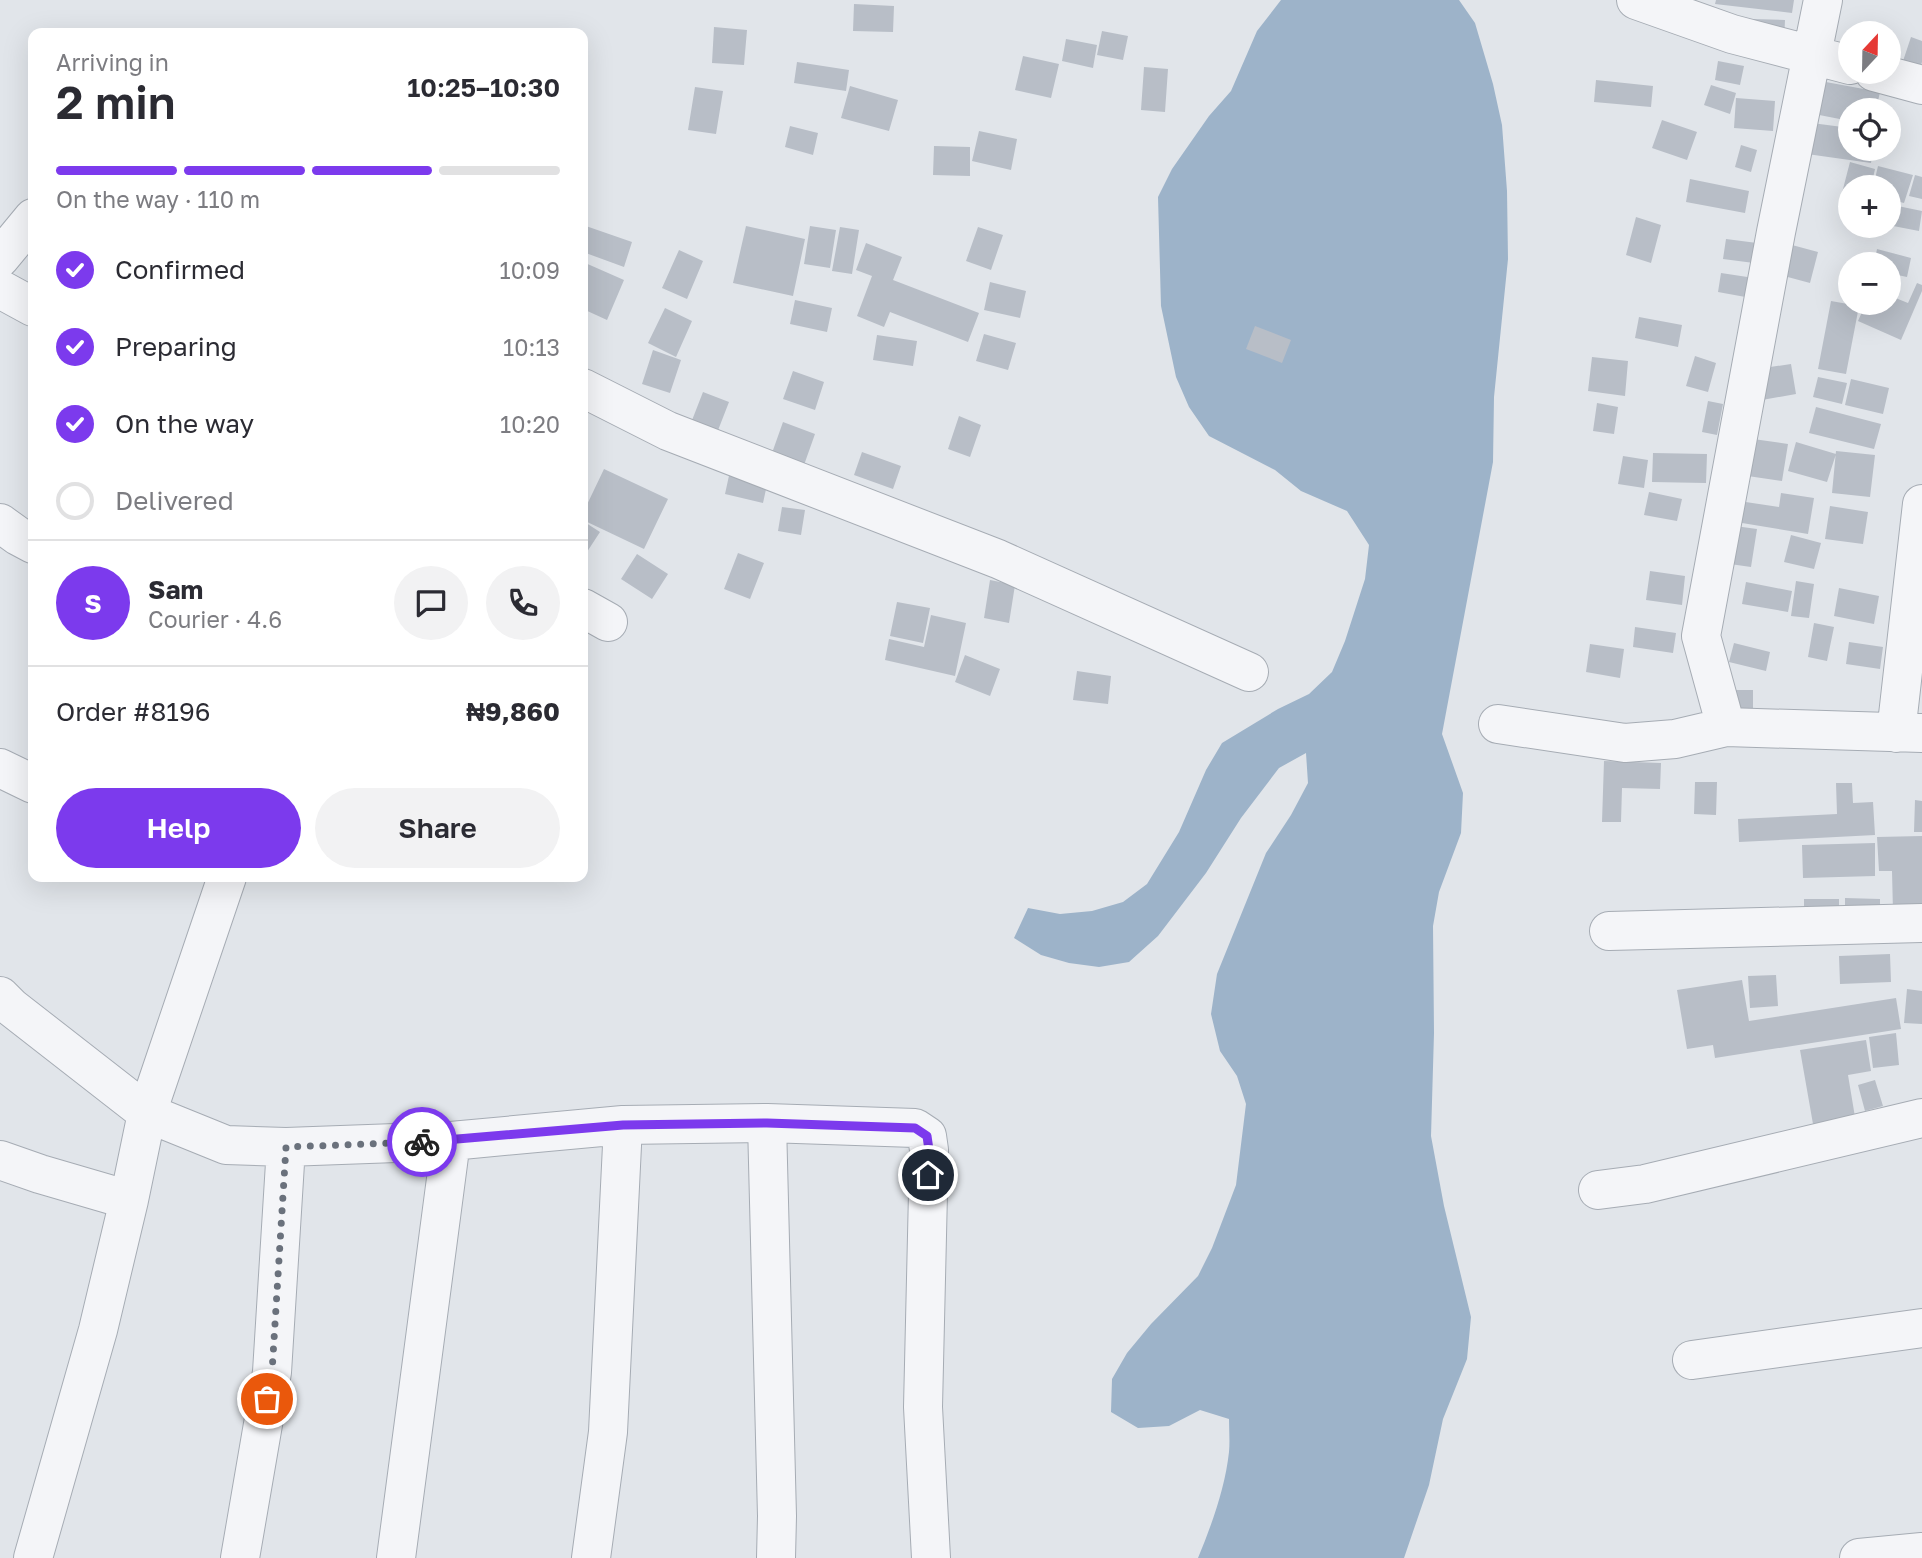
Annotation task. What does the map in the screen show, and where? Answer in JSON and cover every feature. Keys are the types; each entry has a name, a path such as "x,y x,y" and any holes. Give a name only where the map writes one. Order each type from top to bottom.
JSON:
{"street":[{"path":"1726,727 1701,636 1776,232 1824,0"},
{"path":"1640,1 1732,34 1838,62"},
{"path":"1901,79 1922,85"},
{"path":"0,258 28,224"},
{"path":"0,289 28,304"},
{"path":"588,391 668,431 998,559 1249,672"},
{"path":"1498,724 1625,743 1675,739 1726,727 1909,733 1922,504"},
{"path":"0,523 28,541"},
{"path":"0,768 28,782"},
{"path":"33,1558 98,1330 147,1114 224,882"},
{"path":"1609,931 1922,923"},
{"path":"0,996 147,1114 226,1145 286,1147 451,1141 623,1125 767,1123 915,1128 927,1136 929,1150 923,1407 931,1558"},
{"path":"1598,1190 1645,1184 1922,1118"},
{"path":"767,1123 776,1558"},
{"path":"591,1558 608,1432 623,1125"},
{"path":"397,1558 451,1141"},
{"path":"240,1558 272,1372 286,1147"},
{"path":"0,1160 129,1199"},
{"path":"1692,1360 1922,1328"},
{"path":"1859,1558 1922,1552"}],"water":[{"path":"1281,0 1459,0 1475,23 1502,125 1508,259 1494,397 1493,462 1442,734 1463,793 1461,833 1439,892 1433,926 1431,1136 1444,1206 1471,1317 1467,1359 1443,1419 1429,1485 1404,1558 1198,1558 1224,1479 1229,1452 1229,1419 1200,1410 1169,1426 1138,1428 1111,1412 1112,1379 1127,1353 1151,1324 1198,1276 1212,1248 1236,1185 1246,1104 1237,1076 1220,1051 1211,1014 1217,974 1266,853 1308,783 1306,753 1279,768 1241,818 1206,873 1158,936 1129,962 1099,967 1069,963 1041,955 1014,938 1028,908 1060,914 1092,911 1123,902 1147,884 1179,832 1206,770 1222,743 1278,709 1309,694 1332,672 1365,579 1369,545 1347,511 1301,491 1275,470 1209,436 1189,407 1176,377 1161,306 1158,197 1172,169 1209,116 1231,91 1257,31"}],"building":[{"path":"1716,0 1794,0 1792,13 1715,4"},
{"path":"854,4 894,6 893,32 853,31"},
{"path":"1752,19 1785,20 1784,42 1752,41"},
{"path":"714,27 747,30 744,65 712,63"},
{"path":"1102,31 1128,36 1123,60 1097,55"},
{"path":"1911,37 1922,41 1920,68 1903,61"},
{"path":"1066,39 1097,45 1093,68 1062,61"},
{"path":"1023,56 1059,64 1051,98 1015,90"},
{"path":"1718,61 1744,66 1740,85 1715,80"},
{"path":"797,62 849,70 846,91 794,83"},
{"path":"1144,67 1168,69 1165,112 1141,110"},
{"path":"1596,80 1653,86 1651,107 1594,102"},
{"path":"1815,80 1880,92 1879,98 1838,98 1838,119 1809,113"},
{"path":"1711,85 1736,93 1730,114 1704,105"},
{"path":"850,86 898,100 889,131 841,118"},
{"path":"695,87 723,91 716,134 688,130"},
{"path":"1736,98 1775,101 1773,131 1734,128"},
{"path":"1662,120 1697,132 1687,160 1652,148"},
{"path":"1812,123 1838,126 1838,158 1807,154"},
{"path":"790,126 818,133 813,155 785,147"},
{"path":"979,131 1017,139 1011,170 972,161"},
{"path":"1741,145 1757,150 1751,172 1735,167"},
{"path":"934,146 970,147 970,176 933,175"},
{"path":"1850,162 1875,169 1874,175 1847,175"},
{"path":"1878,166 1913,175 1904,203 1901,202 1901,175 1876,175"},
{"path":"1915,175 1922,177 1922,199 1909,196"},
{"path":"1690,179 1749,191 1745,213 1686,202"},
{"path":"1901,207 1922,211 1919,231 1901,228"},
{"path":"1636,217 1661,225 1651,263 1626,255"},
{"path":"746,226 805,239 793,296 733,283"},
{"path":"810,226 836,230 830,268 804,264"},
{"path":"588,227 632,242 624,267 588,254"},
{"path":"840,227 859,230 852,274 832,271"},
{"path":"978,227 1003,235 991,270 966,261"},
{"path":"1726,239 1757,243 1754,263 1723,259"},
{"path":"866,243 902,257 893,280 979,313 968,342 890,312 884,327 857,316 872,276 856,270"},
{"path":"1792,245 1818,252 1810,283 1784,276"},
{"path":"679,250 703,261 687,299 662,288"},
{"path":"1901,255 1911,258 1907,277 1901,276"},
{"path":"588,264 624,280 607,320 588,311"},
{"path":"1721,273 1754,278 1751,298 1718,292"},
{"path":"990,282 1026,291 1020,318 984,310"},
{"path":"1917,283 1922,285 1922,291 1901,340 1858,321 1861,315 1901,315 1901,300 1908,303"},
{"path":"795,300 832,308 827,332 790,324"},
{"path":"1831,301 1838,302 1838,315 1857,315 1846,374 1818,369"},
{"path":"665,308 692,321 676,357 648,343"},
{"path":"1639,317 1682,325 1678,347 1635,338"},
{"path":"1255,326 1291,340 1282,363 1246,349"},
{"path":"984,334 1016,343 1008,370 976,361"},
{"path":"877,335 917,341 913,366 873,360"},
{"path":"653,350 681,360 670,393 642,384"},
{"path":"1695,356 1716,363 1708,392 1686,386"},
{"path":"1592,357 1628,361 1625,396 1588,391"},
{"path":"1791,364 1796,394 1762,400 1757,369"},
{"path":"793,371 824,382 815,410 783,399"},
{"path":"1818,377 1847,383 1842,404 1813,397"},
{"path":"1851,379 1889,388 1883,414 1845,405"},
{"path":"703,392 729,402 715,438 689,428"},
{"path":"1708,401 1723,404 1717,435 1702,432"},
{"path":"1597,403 1618,407 1614,434 1593,431"},
{"path":"1816,407 1881,424 1874,449 1809,433"},
{"path":"959,416 981,425 970,457 948,449"},
{"path":"783,422 815,434 804,465 772,453"},
{"path":"1746,438 1788,444 1782,481 1741,475"},
{"path":"1796,442 1836,454 1827,482 1788,471"},
{"path":"1836,451 1875,455 1870,497 1832,493"},
{"path":"862,452 901,466 893,489 854,475"},
{"path":"1653,453 1707,454 1706,483 1652,482"},
{"path":"1623,456 1648,460 1644,488 1618,484"},
{"path":"604,469 668,499 644,549 588,522 588,503"},
{"path":"730,471 768,480 763,503 725,494"},
{"path":"1649,492 1682,499 1677,521 1644,515"},
{"path":"1781,493 1814,498 1808,534 1736,522 1739,501 1779,507"},
{"path":"1830,506 1868,512 1863,544 1825,539"},
{"path":"782,507 805,510 801,535 778,531"},
{"path":"588,524 600,532 588,550"},
{"path":"1735,526 1757,529 1751,567 1730,564"},
{"path":"1791,535 1821,543 1814,569 1784,562"},
{"path":"738,553 764,563 750,599 724,589"},
{"path":"637,554 668,574 652,599 621,579"},
{"path":"1650,571 1685,576 1682,605 1646,600"},
{"path":"990,580 1015,585 1009,623 984,618"},
{"path":"1796,581 1814,584 1809,618 1791,616"},
{"path":"1746,582 1792,591 1788,612 1742,604"},
{"path":"1839,588 1879,596 1874,624 1834,616"},
{"path":"897,602 930,608 923,643 890,636"},
{"path":"931,615 966,623 955,676 885,660 889,639 924,647"},
{"path":"1814,623 1834,627 1827,661 1808,657"},
{"path":"1635,627 1676,633 1673,653 1633,647"},
{"path":"1849,642 1883,647 1880,669 1846,664"},
{"path":"1734,643 1770,652 1766,671 1729,662"},
{"path":"1590,644 1624,649 1620,678 1586,672"},
{"path":"965,655 1000,669 990,696 955,682"},
{"path":"1077,671 1111,676 1108,704 1073,700"},
{"path":"1724,690 1753,690 1753,714 1724,715"},
{"path":"1604,761 1661,763 1660,789 1622,788 1621,822 1602,822"},
{"path":"1695,782 1717,782 1716,815 1694,814"},
{"path":"1836,783 1852,783 1853,803 1873,802 1875,835 1739,842 1738,819 1837,814"},
{"path":"1915,800 1922,801 1922,832 1914,832"},
{"path":"1922,836 1922,911 1893,912 1892,871 1879,871 1877,837"},
{"path":"1875,843 1875,876 1803,878 1802,845"},
{"path":"1845,898 1880,899 1880,920 1845,919"},
{"path":"1804,899 1839,899 1839,919 1804,919"},
{"path":"1890,954 1891,982 1840,984 1839,956"},
{"path":"1776,975 1778,1006 1750,1008 1748,976"},
{"path":"1742,980 1749,1021 1896,998 1901,1029 1715,1058 1713,1045 1687,1049 1677,990"},
{"path":"1907,989 1922,991 1922,1024 1904,1023"},
{"path":"1896,1033 1899,1065 1873,1068 1869,1037"},
{"path":"1866,1040 1871,1071 1848,1075 1855,1117 1813,1124 1800,1050"},
{"path":"1875,1080 1883,1106 1865,1111 1858,1085"}],"way so far":[{"path":"267,1399 272,1372 286,1147 422,1142"}],"route":[{"path":"422,1142 623,1125 767,1123 915,1128 927,1136 928,1175"}]}
